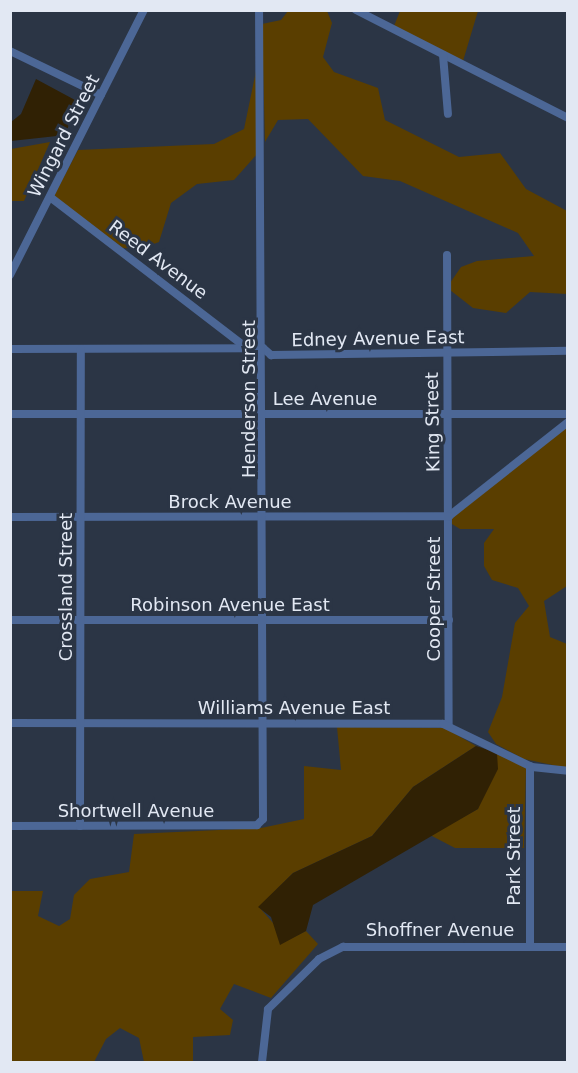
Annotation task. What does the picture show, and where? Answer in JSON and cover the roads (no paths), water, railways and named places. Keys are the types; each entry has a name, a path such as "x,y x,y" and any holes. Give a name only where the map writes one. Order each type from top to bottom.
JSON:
{"street":[{"name":"Wingard Street","path":"10,275 144,10"},
{"name":"Henderson Street","path":"259,10 265,620 261,824"},
{"path":"356,10 567,118"},
{"path":"10,51 101,95"},
{"path":"443,55 448,114"},
{"name":"Reed Avenue","path":"50,197 247,348"},
{"name":"King Street","path":"447,255 449,516"},
{"name":"Edney Avenue East","path":"10,350 263,348 271,355 567,351"},
{"name":"Crossland Street","path":"80,826 81,349"},
{"name":"Lee Avenue","path":"10,414 567,414"},
{"name":"Cooper Street","path":"448,725 449,516 567,422"},
{"name":"Brock Avenue","path":"10,517 449,516"},
{"name":"Robinson Avenue East","path":"10,620 449,620"},
{"name":"Williams Avenue East","path":"10,723 448,725 530,766 567,771"},
{"name":"Park Street","path":"530,766 530,946"},
{"name":"Shortwell Avenue","path":"10,826 261,824"},
{"name":"Shoffner Avenue","path":"262,1062 267,1012 319,959 351,945 567,947"}]}
